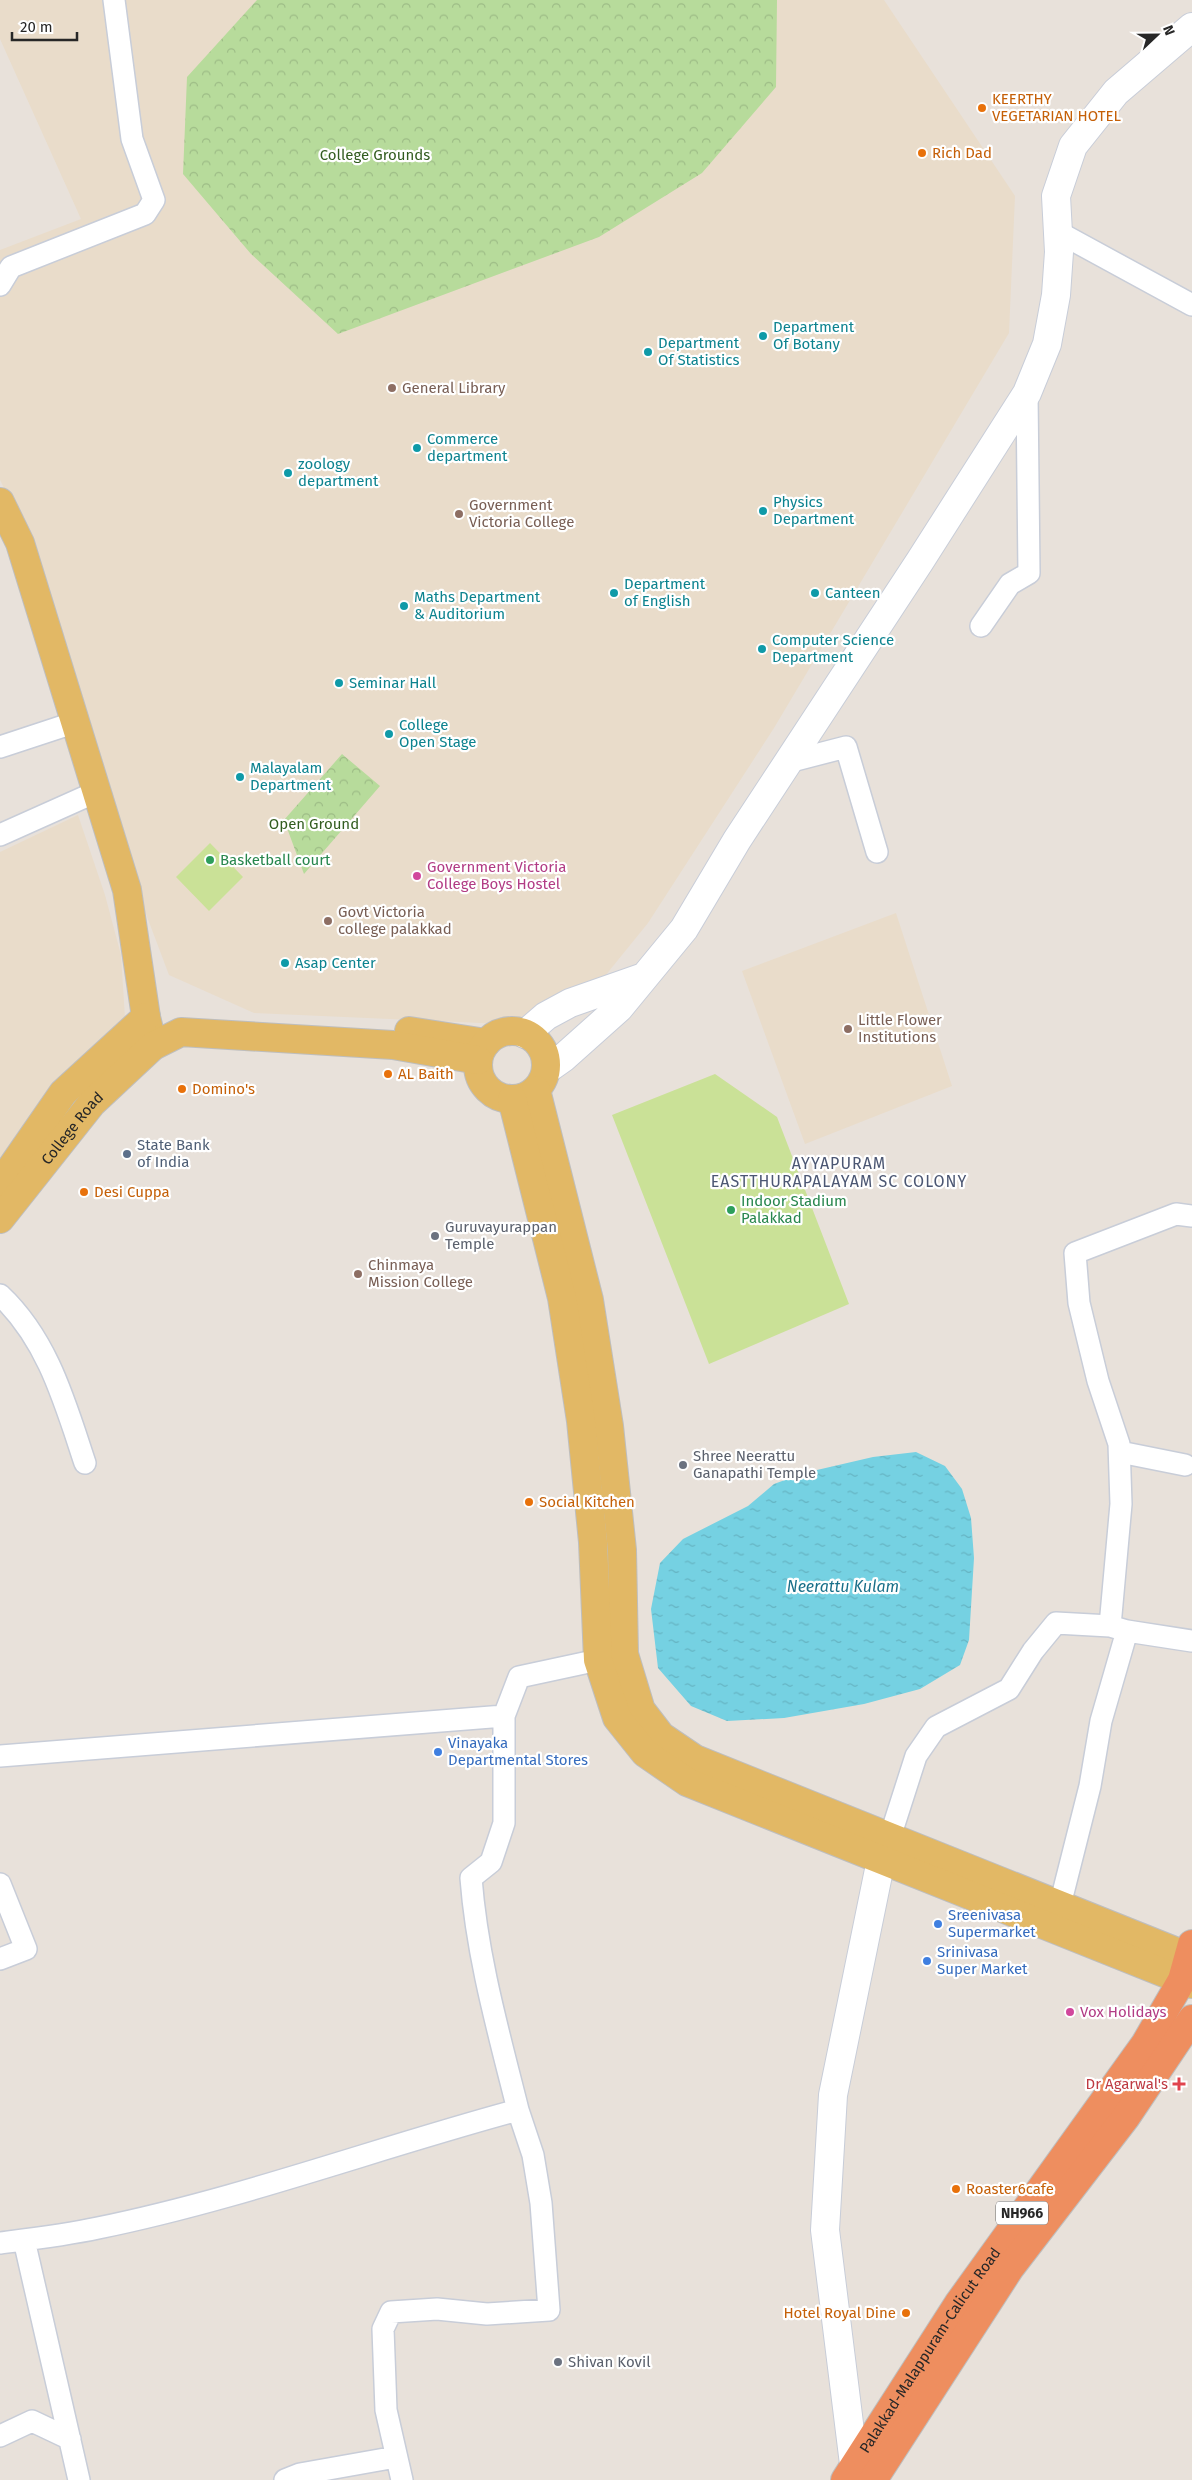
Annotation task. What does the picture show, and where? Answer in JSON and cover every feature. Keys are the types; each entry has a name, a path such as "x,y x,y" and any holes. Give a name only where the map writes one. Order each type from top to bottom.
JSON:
{"highway":[{"name":"Palakkad-Malappuram-Calicut Road","path":"857,2476 958,2304 1145,2044 1189,1964"},
{"name":"Palakkad-Malappuram-Calicut Road","path":"857,2476 1010,2268 1126,2117 1192,2019"}],"main road":[{"path":"1189,1964 1060,1905 686,1782 645,1753 617,1718 598,1660 594,1542 579,1411 531,1086 545,1055 538,1042 526,1034 511,1031 497,1034 482,1052 480,1075 487,1087 498,1096 531,1086 619,1008 684,929 737,840 920,561 1027,393 1047,344 1056,295 1058,232 1056,196 1073,146 1116,92 1192,27"},
{"path":"0,502 20,543 127,890 146,1017 153,1046"},
{"path":"526,1034 546,1016 570,1003 645,976"},
{"path":"146,1017 426,1032 482,1052"},
{"name":"College Road","path":"0,1184 63,1093 146,1017"},
{"name":"College Road","path":"0,1219 92,1103 153,1046 181,1032 482,1052"},
{"path":"531,1086 589,1300 609,1426 622,1550 624,1654 641,1710 661,1736 695,1759 885,1849 1189,1964"},
{"path":"857,2476 826,2230 834,2095 885,1849"}],"street":[{"path":"0,285 11,267 145,214 154,200 132,139 114,0"},
{"path":"1058,232 1192,305"},
{"path":"981,626 1010,584 1029,573 1027,393"},
{"path":"0,747 76,722"},
{"path":"788,762 846,748 877,852"},
{"path":"0,835 96,792"},
{"path":"1060,1905 1090,1786 1118,1628 1121,1504 1120,1444 1098,1381 1079,1303 1075,1253 1176,1214 1192,1216"},
{"path":"0,1295 38,1343 59,1382 85,1463"},
{"path":"1120,1452 1184,1466"},
{"path":"885,1849 916,1756 936,1727 1009,1689 1033,1651 1056,1623 1118,1628 1192,1641"},
{"path":"402,2480 386,2410 383,2329 391,2312 437,2309 488,2314 549,2310 541,2203 532,2155 518,2110 487,1981 474,1916 471,1878 491,1862 504,1823 504,1716 519,1677 624,1654"},
{"path":"0,1756 504,1716"},
{"path":"0,1884 26,1949 0,1959"},
{"path":"0,2243 97,2228 188,2206 268,2185 426,2135 518,2110"},
{"path":"24,2240 79,2480"},
{"path":"0,2436 32,2421 70,2439"},
{"path":"285,2480 300,2474 396,2457"}],"shaded area":[{"name":"Government Victoria College","path":"0,0 884,0 1015,196 1009,333 774,728 648,923 592,992 547,1026 254,1013 169,975 143,906 34,548 0,480 0,250 81,219 0,39"},
{"path":"78,815 105,895 121,955 125,1018 0,1164 0,852"},
{"name":"Little Flower Institutions","path":"896,913 952,1086 805,1144 742,971"}],"green space":[{"name":"College Grounds","path":"257,0 777,0 776,87 702,173 599,237 338,334 251,254 183,174 187,77"},
{"name":"Open Ground","path":"342,754 380,786 304,874 284,820"},
{"name":"Basketball court","path":"210,843 243,877 209,911 176,877"},
{"name":"Indoor Stadium Palakkad","path":"715,1074 777,1117 849,1304 709,1364 612,1115"}],"water":[{"name":"Neerattu Kulam","path":"916,1452 945,1466 962,1489 971,1518 974,1558 969,1640 960,1665 920,1689 864,1704 784,1718 727,1721 691,1706 658,1668 651,1609 660,1563 683,1539 748,1506 774,1484 804,1473 873,1457"}],"place":[{"name":"KEERTHY VEGETARIAN HOTEL","path":"982,108"},
{"name":"Rich Dad","path":"922,153"},
{"name":"Department Of Botany","path":"763,336"},
{"name":"Department Of Statistics","path":"648,352"},
{"name":"General Library","path":"392,388"},
{"name":"Commerce department","path":"417,448"},
{"name":"zoology department","path":"288,473"},
{"name":"Physics Department","path":"763,511"},
{"name":"Government Victoria College","path":"459,514"},
{"name":"Department of English","path":"614,593"},
{"name":"Canteen","path":"815,593"},
{"name":"Maths Department & Auditorium","path":"404,606"},
{"name":"Computer Science Department","path":"762,649"},
{"name":"Seminar Hall","path":"339,683"},
{"name":"College Open Stage","path":"389,734"},
{"name":"Malayalam Department","path":"240,777"},
{"name":"Basketball court","path":"210,860"},
{"name":"Government Victoria College Boys Hostel","path":"417,876"},
{"name":"Govt Victoria college palakkad","path":"328,921"},
{"name":"Asap Center","path":"285,963"},
{"name":"Little Flower Institutions","path":"848,1029"},
{"name":"AL Baith","path":"388,1074"},
{"name":"Domino's","path":"182,1089"},
{"name":"State Bank of India","path":"127,1154"},
{"name":"Desi Cuppa","path":"84,1192"},
{"name":"Indoor Stadium Palakkad","path":"731,1210"},
{"name":"Guruvayurappan Temple","path":"435,1236"},
{"name":"Chinmaya Mission College","path":"358,1274"},
{"name":"Shree Neerattu Ganapathi Temple","path":"683,1465"},
{"name":"Social Kitchen","path":"529,1502"},
{"name":"Vinayaka Departmental Stores","path":"438,1752"},
{"name":"Sreenivasa Supermarket","path":"938,1924"},
{"name":"Srinivasa Super Market","path":"927,1961"},
{"name":"Vox Holidays","path":"1070,2012"},
{"name":"Dr Agarwal's","path":"1179,2084"},
{"name":"Roaster6cafe","path":"956,2189"},
{"name":"Hotel Royal Dine","path":"906,2313"},
{"name":"Shivan Kovil","path":"558,2362"}],"district":[{"name":"AYYAPURAM EASTTHURAPALAYAM SC COLONY","path":"839,1172"}]}
